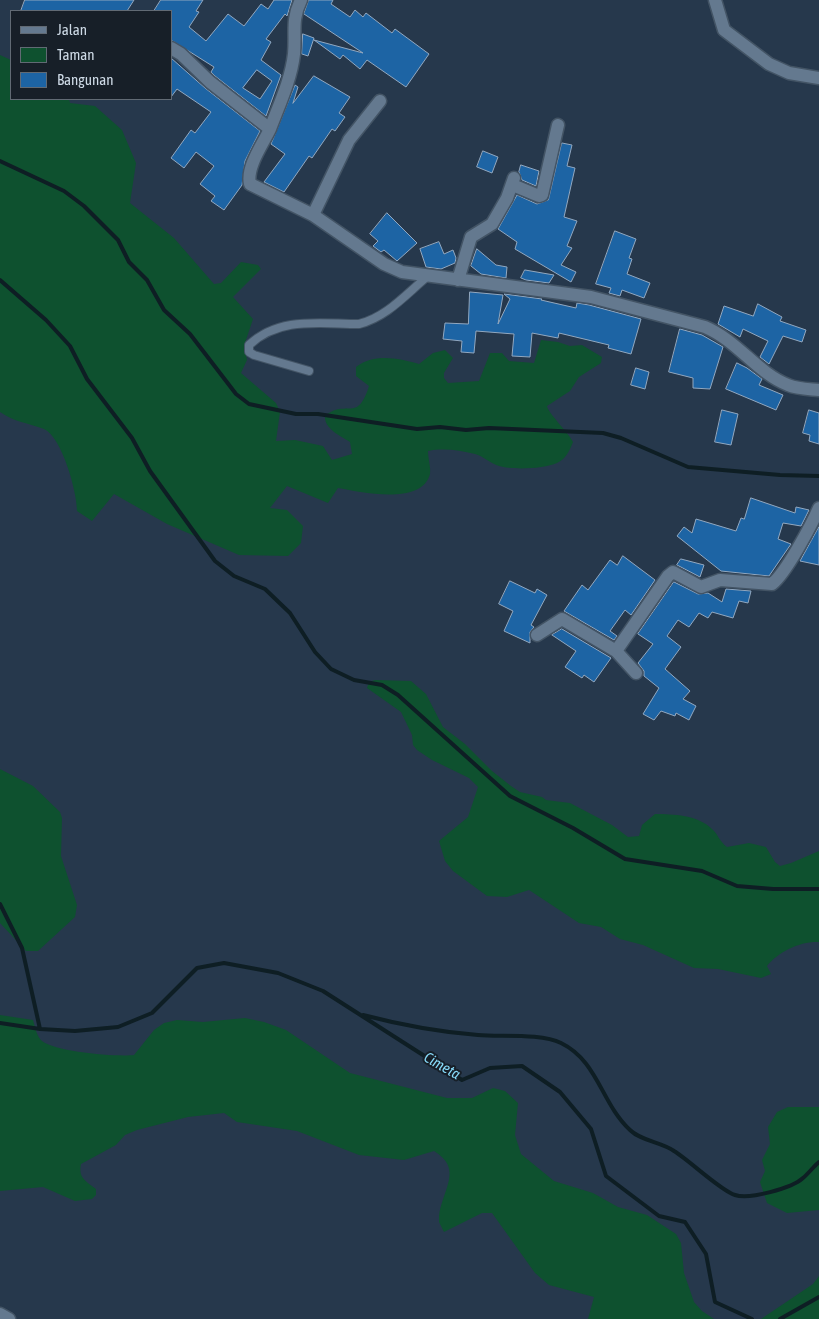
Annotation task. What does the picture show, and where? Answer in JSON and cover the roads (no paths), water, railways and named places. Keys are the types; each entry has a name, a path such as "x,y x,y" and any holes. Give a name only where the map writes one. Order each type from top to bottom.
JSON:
{"street":[{"path":"301,0 294,19 294,53 289,78 270,129 253,163 249,179 250,184 313,215 384,264 402,272 591,297 705,327 722,334 769,374 789,385 819,390"},
{"path":"715,0 724,30 769,64 819,87"},
{"path":"172,49 181,54 210,82 270,129"},
{"path":"788,73 819,78"},
{"path":"313,215 349,140 380,102"},
{"path":"458,280 472,237 492,224 513,182 515,186 539,196 542,195 558,125"},
{"path":"616,651 663,581 673,572 701,587 720,580 772,584 779,577 809,530 819,508"},
{"path":"537,635 562,619 616,651 636,673"},
{"path":"0,1314 9,1319"}],"lane":[{"path":"309,371 254,356 249,352 249,345 259,336 298,322 359,324 367,322 387,311 428,276"}],"waterway":[{"path":"0,161 64,191 84,206 118,240 129,262 147,280 164,310 190,334 236,394 249,404 296,414 318,414 417,429 440,427 466,430 489,428 603,433 621,438 688,467 780,475 819,476"},
{"path":"0,280 46,320 70,346 87,379 132,438 150,471 215,561 234,576 265,589 290,613 315,652 331,669 354,680 382,685 398,695 510,796 573,828 625,859 702,871 737,886 773,889 819,889"},
{"path":"0,904 22,948 40,1029"},
{"name":"Cimeta","path":"0,1023 40,1029 75,1031 118,1027 152,1013 197,968 224,963 278,973 323,991 462,1080 490,1068 522,1066 560,1092 591,1129 606,1176 659,1216 685,1222 706,1254 715,1302 752,1319"},
{"path":"363,1015 434,1030 478,1035 543,1038 561,1043 583,1060 612,1108 630,1130 640,1137 674,1151 722,1188 735,1195 750,1196 790,1186 803,1178 819,1162"},
{"name":"Cimeta","path":"780,1319 819,1297"}]}
